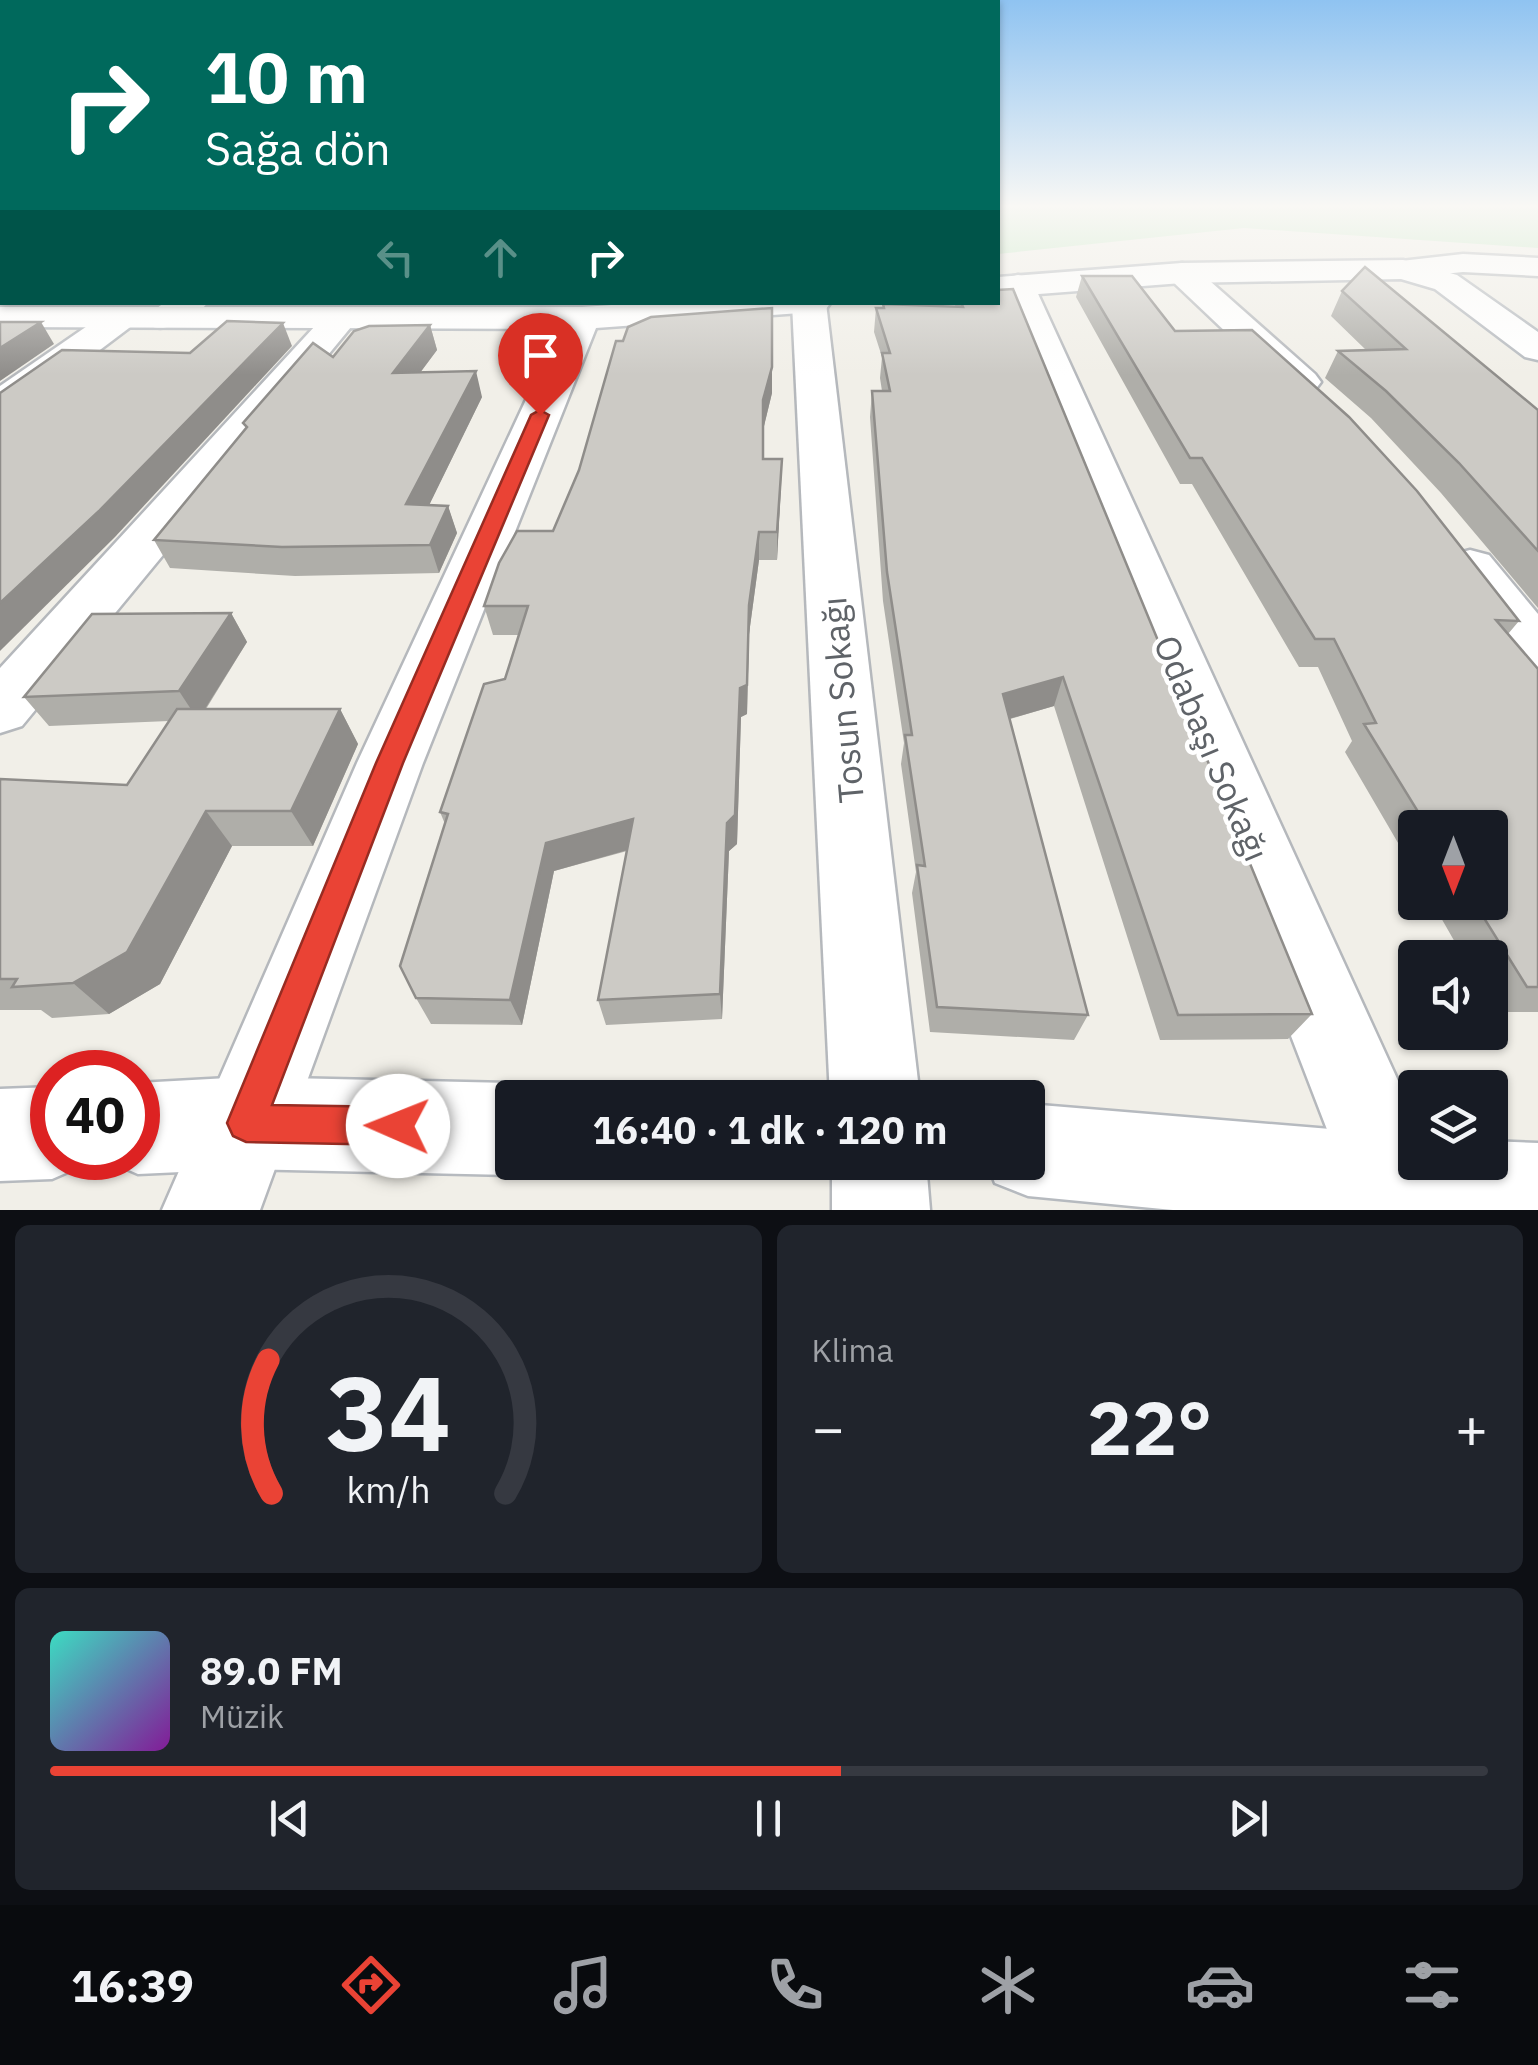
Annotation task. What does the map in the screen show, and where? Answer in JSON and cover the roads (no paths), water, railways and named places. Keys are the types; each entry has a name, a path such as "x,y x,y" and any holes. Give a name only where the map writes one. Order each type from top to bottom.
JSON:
{"street":[{"path":"1008,286 1182,272 1403,270 1463,264 1538,267"},
{"path":"1403,270 1446,282 1538,349"},
{"path":"1182,272 1326,404"},
{"name":"Odabaşı Sokağı","path":"1008,286 1401,1196"},
{"path":"0,318 121,318 176,310 339,320 582,318 781,305"},
{"name":"Tosun Sokağı","path":"812,305 874,1080"},
{"path":"0,405 121,318"},
{"path":"211,1210 390,763 582,318"},
{"path":"0,709 339,320"},
{"path":"1444,534 1538,652"},
{"path":"160,1127 246,1123 495,1129"},
{"path":"0,1135 30,1134"},
{"path":"1045,1152 1401,1196 1538,1191"},
{"path":"880,1180 881,1210"}]}
